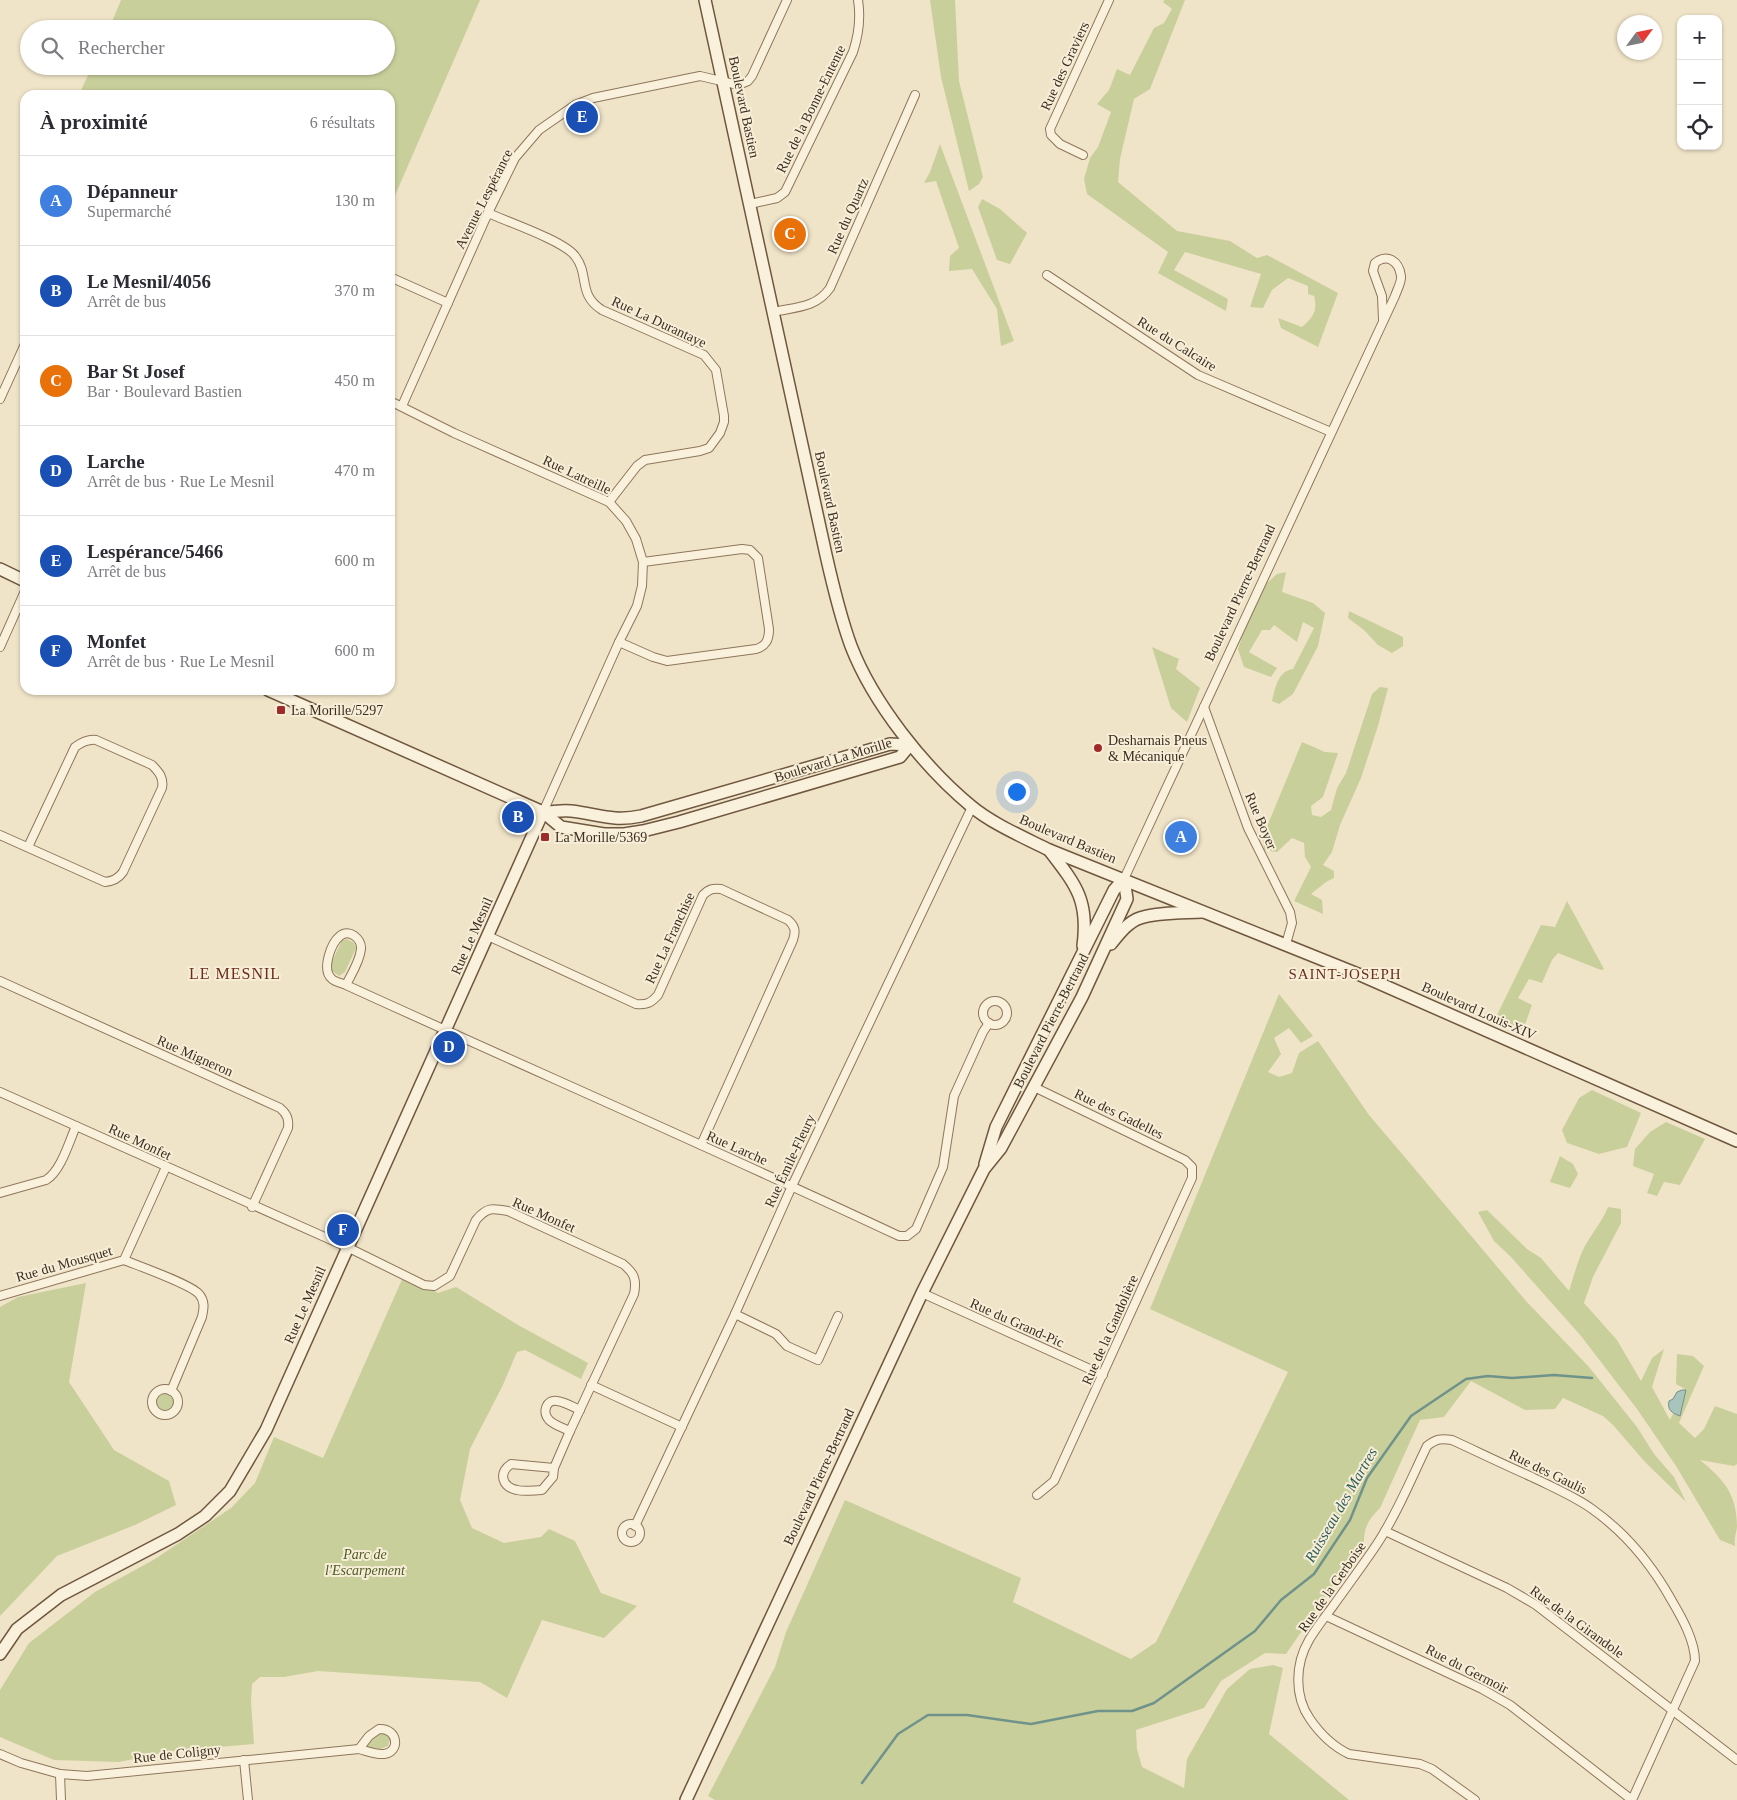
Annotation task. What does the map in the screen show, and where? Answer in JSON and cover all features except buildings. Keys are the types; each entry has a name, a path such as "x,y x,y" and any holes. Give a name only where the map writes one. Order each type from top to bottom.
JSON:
{"main road":[{"name":"Boulevard Bastien","path":"705,0 826,555 841,617 852,648 870,684 910,746 972,807 1012,832 1124,879"},
{"path":"0,569 20,578"},
{"name":"Boulevard La Morille","path":"279,695 543,812 561,826 604,834 624,834 643,831 900,757 910,746"},
{"name":"Boulevard La Morille","path":"543,812 569,810 608,819 625,819 890,744 910,746"},
{"name":"Rue Le Mesnil","path":"0,1654 17,1629 61,1595 178,1534 205,1516 230,1491 266,1430 543,812"},
{"path":"1047,848 1078,891 1083,907 1086,925 1081,958"},
{"name":"Boulevard Louis-XIV","path":"1124,879 1286,944 1737,1141"},
{"name":"Boulevard Pierre-Bertrand","path":"984,1169 1000,1148 1082,997 1127,899 1124,879"},
{"name":"Boulevard Pierre-Bertrand","path":"686,1800 922,1293 984,1169 996,1127 1114,890 1124,879"},
{"path":"1101,956 1123,930 1139,918 1157,914 1206,912"}],"street":[{"name":"Avenue Lespérance","path":"402,406 488,213 516,158 539,130 575,105 593,98 700,76 738,85 748,81 788,0"},
{"name":"Rue de la Bonne-Entente","path":"750,204 777,198 785,192 853,52 860,25 858,0"},
{"name":"Rue des Graviers","path":"1083,156 1060,144 1051,135 1050,129 1109,0"},
{"name":"Rue du Quartz","path":"773,312 814,304 830,288 915,95"},
{"name":"Rue La Durantaye","path":"488,213 567,247 576,257 588,296 593,304 602,310 704,355 716,370 724,422 714,442 709,448 700,451 645,460 637,466 609,502"},
{"name":"Boulevard Pierre-Bertrand","path":"1124,879 1395,296 1402,277 1397,263 1390,258 1379,259 1375,262 1373,271 1382,296 1383,320"},
{"name":"Rue du Calcaire","path":"1047,275 1198,375 1331,432"},
{"path":"395,279 448,303"},
{"path":"0,399 20,355"},
{"name":"Rue Latreille","path":"395,403 454,433 609,502 626,521 636,539 643,562 642,586 637,606 543,812"},
{"path":"619,642 667,661 756,649 766,644 769,638 758,558 750,550 742,549 643,562"},
{"path":"0,647 20,602"},
{"name":"Rue Boyer","path":"1204,707 1248,828 1290,912 1292,923 1286,944"},
{"path":"0,835 105,882 119,878 124,872 162,788 163,783 158,771 152,765 96,740 82,742 75,747 28,847"},
{"name":"Rue Émile-Fleury","path":"635,1526 792,1186 972,807"},
{"name":"Rue La Franchise","path":"488,936 636,1004 645,1005 652,1002 658,995 703,895 708,890 721,889 793,924 795,930 793,940 701,1145"},
{"name":"Rue Larche","path":"346,985 360,954 361,946 359,940 353,934 344,933 339,936 326,963 327,971 332,979 899,1236 908,1236 916,1229 943,1167 954,1096 983,1032 989,1023"},
{"name":"Rue Migneron","path":"0,981 280,1108 285,1112 288,1128 252,1206"},
{"name":"Rue des Gadelles","path":"1034,1087 1185,1160 1192,1167"},
{"name":"Rue Monfet","path":"0,1092 424,1284 434,1286 450,1276 476,1220 482,1212 489,1209 508,1212 623,1264 632,1271 636,1278 634,1294 591,1385"},
{"path":"0,1193 46,1180 52,1176 58,1167 76,1126"},
{"name":"Rue du Mousquet","path":"0,1296 124,1260 166,1167"},
{"name":"Rue de la Gandolière","path":"1037,1495 1054,1481 1192,1178 1192,1167"},
{"path":"124,1260 189,1287 198,1293 205,1306 171,1391"},
{"name":"Rue du Grand-Pic","path":"922,1293 1103,1375"},
{"path":"734,1314 776,1334 787,1346 818,1360 838,1316"},
{"path":"554,1468 511,1464 505,1468 502,1474 503,1480 517,1490 542,1490 553,1477 554,1468 591,1385 682,1427"},
{"path":"570,1431 550,1421 546,1415 545,1408 553,1400 580,1410"},
{"name":"Rue des Gaulis","path":"1435,1440 1442,1438 1452,1440 1567,1494 1592,1509 1607,1521 1638,1551 1660,1578 1676,1608 1695,1654 1694,1666 1673,1710"},
{"name":"Rue de la Gerboise","path":"1435,1440 1427,1446 1385,1531 1308,1641 1299,1669 1298,1681 1300,1698 1306,1714 1318,1731 1329,1742 1349,1754 1420,1764 1432,1769 1475,1800"},
{"name":"Rue de la Girandole","path":"1385,1531 1507,1588 1536,1605 1737,1760"},
{"name":"Rue du Germoir","path":"1326,1616 1482,1689 1510,1705 1632,1800"},
{"path":"1632,1800 1673,1710"},
{"name":"Rue de Coligny","path":"0,1754 21,1763 60,1774 87,1776 359,1749 380,1754 388,1753 394,1748 394,1736 388,1730 379,1729 369,1736 359,1749"},
{"path":"244,1760 248,1800"},
{"path":"60,1774 62,1800"}],"green space":[{"path":"121,0 480,0 395,196 395,90 81,90 88,75 395,75 395,20 113,20"},
{"path":"930,0 955,0 959,81 983,177 979,184 969,191 941,77"},
{"path":"1164,0 1185,0 1150,89 1134,99 1120,159 1118,182 1177,231 1230,241 1257,258 1267,255 1338,293 1318,347 1281,328 1278,318 1302,327 1309,320 1314,313 1315,305 1314,296 1308,294 1308,286 1288,278 1272,290 1263,308 1250,307 1261,274 1185,252 1174,270 1228,299 1226,311 1158,273 1168,252 1087,194 1084,179 1090,158 1098,147 1111,112 1097,104 1109,90 1117,69 1130,75 1154,28 1164,23 1172,9 1163,2"},
{"path":"940,144 1014,341 1001,346 997,309 972,269 949,271 950,256 959,248 936,181 924,183"},
{"path":"982,199 1000,209 1027,233 1010,264 997,260 978,207"},
{"path":"1286,572 1282,592 1313,603 1325,613 1318,646 1293,694 1279,704 1272,701 1278,681 1284,673 1293,669 1314,628 1303,622 1297,642 1274,625 1270,630 1262,630 1249,652 1277,668 1271,677 1244,667 1238,649 1249,616 1266,584 1277,574"},
{"path":"1349,611 1403,637 1403,646 1392,653 1378,645 1364,630 1348,618"},
{"path":"1152,647 1179,659 1176,669 1200,688 1187,722 1171,708"},
{"path":"1380,687 1388,688 1378,726 1361,778 1340,825 1332,852 1323,865 1334,871 1334,878 1311,894 1322,900 1323,914 1294,901 1311,867 1305,857 1304,843 1292,838 1277,852 1264,850 1263,836 1302,742 1325,752 1338,753 1323,797 1311,806 1312,815 1321,817 1331,810 1337,788 1346,773 1372,694"},
{"path":"1567,901 1604,969 1601,970 1558,953 1552,960 1542,983 1529,979 1518,998 1532,1005 1523,1030 1496,1017 1541,925 1555,927"},
{"path":"347,939 354,943 356,948 345,972 339,976 332,971 332,962 342,940"},
{"path":"1279,994 1313,1036 1301,1043 1289,1028 1274,1038 1281,1054 1268,1072 1279,1077 1292,1073 1299,1053 1318,1041 1369,1115 1526,1301 1589,1367 1637,1427 1654,1454 1674,1477 1686,1502 1645,1462 1603,1416 1563,1398 1555,1409 1525,1410 1471,1381 1444,1417 1420,1420 1380,1508 1368,1523 1364,1541 1286,1654 1265,1653 1221,1681 1204,1708 1136,1730 1137,1749 1142,1767 1184,1788 1187,1759 1227,1689 1250,1669 1273,1665 1283,1668 1269,1734 1349,1800 715,1800 708,1796 775,1667 786,1632 845,1500 1021,1578 1013,1602 1131,1659 1156,1642 1288,1372 1150,1309"},
{"path":"1592,1090 1641,1113 1627,1147 1599,1154 1567,1143 1562,1130 1579,1098"},
{"path":"1666,1122 1705,1139 1680,1185 1664,1182 1657,1196 1647,1193 1654,1174 1633,1166 1635,1149 1650,1132"},
{"path":"1560,1156 1573,1164 1578,1174 1570,1188 1550,1182"},
{"path":"1608,1207 1621,1209 1621,1223 1593,1277 1584,1303 1617,1340 1641,1381 1652,1358 1664,1349 1652,1387 1670,1420 1685,1389 1676,1384 1677,1354 1693,1356 1704,1366 1679,1423 1695,1438 1704,1429 1715,1406 1737,1414 1737,1464 1734,1466 1700,1460 1722,1481 1731,1496 1737,1527 1735,1546 1720,1540 1676,1466 1637,1409 1581,1336 1511,1257 1494,1241 1478,1212 1487,1210 1527,1249 1541,1258 1569,1291 1582,1252"},
{"name":"Parc de l'Escarpement","path":"404,1275 438,1293 456,1287 518,1325 588,1363 581,1379 525,1350 517,1352 502,1387 470,1449 460,1500 472,1528 504,1543 541,1537 549,1529 575,1541 601,1593 637,1606 604,1638 542,1620 507,1698 480,1682 318,1671 284,1677 260,1677 252,1684 251,1702 254,1744 172,1751 119,1762 54,1760 0,1737 0,1690 29,1643 95,1592 155,1559 231,1508 255,1483 274,1437 323,1458"},
{"path":"86,1283 69,1382 114,1450 169,1481 176,1505 135,1525 57,1556 0,1616 0,1307 18,1297"},
{"path":"172,1387 177,1402 176,1408 170,1414 160,1414 154,1408 152,1398 157,1392"},
{"path":"382,1733 389,1736 388,1746 380,1749 365,1747 378,1734"}],"water":[{"path":"1686,1390 1680,1416 1671,1411 1669,1401 1673,1399 1677,1392"}],"waterway":[{"name":"Ruisseau des Martres","path":"862,1783 898,1734 928,1715 967,1715 1031,1724 1098,1711 1132,1711 1154,1703 1255,1631 1281,1600 1314,1574 1350,1520 1367,1478 1411,1416 1466,1379 1488,1376 1512,1378 1554,1375 1592,1378"}],"place":[{"name":"Lespérance/5466","path":"582,117"},
{"name":"Bar St Josef","path":"790,234"},
{"name":"La Morille/5297","path":"281,710"},
{"name":"Desharnais Pneus & Mécanique","path":"1098,748"},
{"name":"Le Mesnil/4056","path":"518,817"},
{"name":"La Morille/5369","path":"545,837"},
{"name":"Dépanneur","path":"1181,837"},
{"name":"Larche","path":"449,1047"},
{"name":"Monfet","path":"343,1230"}],"district":[{"name":"LE MESNIL","path":"235,973"},
{"name":"SAINT-JOSEPH","path":"1345,974"}]}
